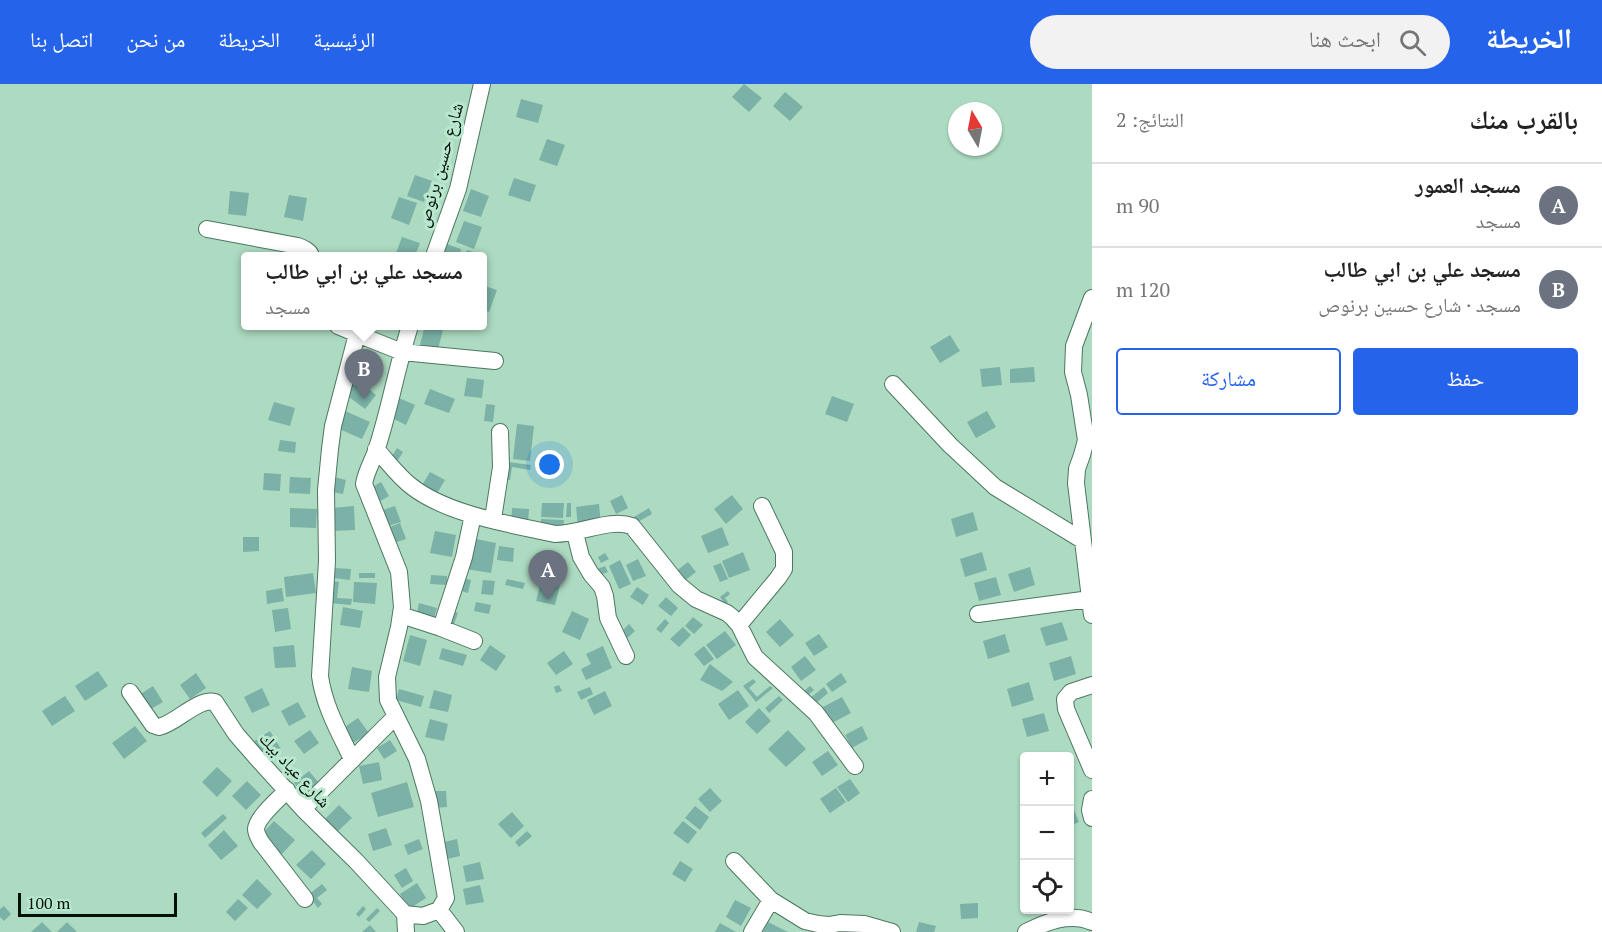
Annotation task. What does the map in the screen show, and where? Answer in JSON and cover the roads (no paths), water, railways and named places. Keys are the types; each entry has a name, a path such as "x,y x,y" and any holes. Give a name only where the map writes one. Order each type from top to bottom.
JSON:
{"street":[{"name":"شارع حسين برنوص","path":"435,252 458,189 482,84"},
{"path":"207,229 298,246 308,252"},
{"path":"978,614 1091,607 1076,483 1077,469 1086,440 1073,372 1074,346 1092,298"},
{"path":"348,330 402,352 495,362"},
{"path":"406,932 405,914 423,916 439,910 446,898 429,801 417,759 388,700 387,677 402,607 399,572 364,484 409,330"},
{"path":"352,759 328,709 320,675 327,561 326,490 330,449 333,426 357,334"},
{"path":"893,384 950,445 995,487 1082,540"},
{"path":"493,519 501,467 500,432"},
{"path":"376,449 412,487 433,500 473,515 555,534 575,533 613,523 632,526 679,585 696,599 727,613 739,625 755,657 816,712 855,766"},
{"path":"739,625 784,568 784,552 762,506"},
{"path":"441,628 464,557 473,515"},
{"path":"575,533 581,557 602,587 608,618 626,656"},
{"path":"401,615 474,642"},
{"path":"1092,685 1071,692 1065,699 1066,709 1092,770"},
{"name":"شارع عياد بيك","path":"130,692 153,725 159,727 171,723 201,704 211,700 215,702 236,734 256,757 405,914"},
{"path":"303,809 395,717"},
{"path":"287,790 259,820 256,827 257,834 261,843 305,899"},
{"path":"1092,799 1090,810 1092,818"},
{"path":"734,861 771,900 805,921 829,925 864,924 892,932"},
{"path":"752,932 771,900"},
{"path":"439,910 456,932"},
{"path":"1026,932 1068,917 1079,917 1092,922"}],"place":[{"name":"مسجد علي بن ابي طالب","path":"364,399"},
{"name":"مسجد العمور","path":"548,600"}]}
